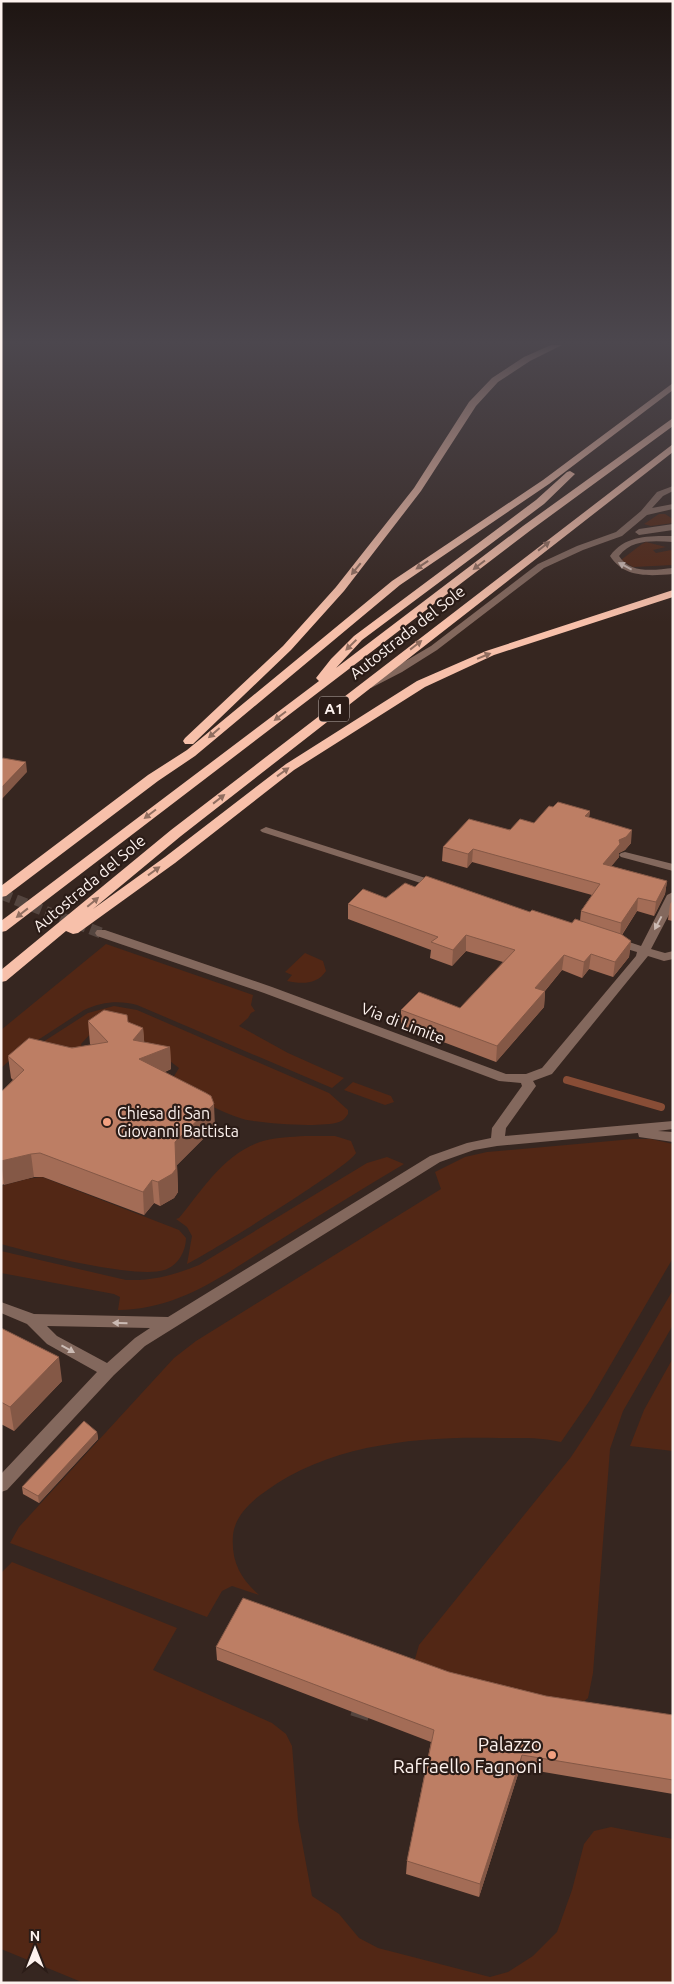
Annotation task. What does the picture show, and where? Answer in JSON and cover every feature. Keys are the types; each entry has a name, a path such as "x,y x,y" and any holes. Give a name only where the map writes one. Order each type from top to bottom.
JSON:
{"highway":[{"path":"154,778 281,654 340,589 418,489 451,438"},
{"path":"1,892 73,837 191,753 396,583 539,486 605,438"},
{"path":"301,700 322,678 334,661 358,638 540,502 609,438"},
{"name":"Autostrada del Sole","path":"1,928 651,438"},
{"name":"Autostrada del Sole","path":"1,978 176,833 355,692 673,447"},
{"path":"1,982 170,860 244,800 290,767 421,684 490,653 673,593"},
{"path":"1,879 73,837"}],"street":[{"path":"614,536 644,513 660,494 673,488"},
{"path":"644,513 673,506"},
{"path":"355,692 399,670 434,648 541,566 580,548 614,536 673,527"},
{"path":"656,530 672,540"},
{"path":"672,540 640,539 618,551 614,556 617,561 633,570 646,572 673,571"},
{"path":"266,830 445,887"},
{"path":"625,855 673,868"},
{"name":"Via di Limite","path":"101,933 268,990 504,1078 533,1079 547,1071 641,957 673,895"},
{"path":"606,938 664,957 673,955"},
{"path":"497,1141 499,1128 528,1086 526,1079"},
{"path":"1,1485 108,1371 140,1342 435,1159 472,1146 497,1141 673,1125"},
{"path":"594,1133 648,1134 673,1138"},
{"path":"1,1308 32,1320 168,1323"},
{"path":"32,1320 52,1340 108,1371"}],"shaded area":[{"path":"659,514 665,514 673,519 673,523 651,526 644,524"},
{"path":"646,542 666,547 653,550 656,553 673,551 673,565 633,567 621,560"},
{"path":"106,944 253,995 251,1005 255,1011 239,1026 288,1053 344,1078 332,1088 137,1005 117,1002 97,1005 84,1010 18,1053 1,1068 1,1030"},
{"path":"305,953 323,961 326,971 322,976 313,981 298,983 287,981 292,975 285,972"},
{"path":"114,1006 137,1010 329,1093 348,1110 348,1114 339,1122 319,1125 292,1125 243,1119 234,1116 174,1086 173,1078 179,1068 136,1035 94,1030 81,1044 82,1047 29,1051 88,1013"},
{"path":"353,1082 391,1096 394,1102 385,1105 344,1090"},
{"path":"335,1136 351,1141 356,1153 330,1175 248,1228 187,1264 192,1236 187,1227 176,1219 179,1218 216,1173 249,1146 284,1137"},
{"path":"651,1139 673,1144 673,1258 590,1400 561,1442 523,1438 409,1441 348,1453 319,1462 292,1475 249,1504 240,1515 234,1528 235,1561 242,1575 259,1595 232,1586 222,1591 207,1617 10,1543 19,1527 174,1358 196,1341 441,1189 435,1172 465,1157 487,1152"},
{"path":"387,1157 404,1164 204,1287 163,1303 141,1308 118,1310 120,1297 114,1294 1,1273 1,1251 126,1280 154,1278 172,1274 199,1265 367,1163"},
{"path":"42,1177 179,1230 186,1238 181,1256 175,1264 167,1269 154,1272 135,1271 87,1264 1,1244 1,1186"},
{"path":"673,1290 673,1325 623,1411 610,1449 593,1673 588,1698 582,1703 572,1703 432,1671 417,1664 415,1659 419,1645 571,1457 585,1437"},
{"path":"673,1358 673,1451 630,1446 644,1410"},
{"path":"12,1562 177,1628 153,1670 272,1723 286,1734 292,1746 298,1820 312,1896 339,1914 359,1938 378,1948 490,1977 508,1972 533,1956 557,1932 572,1890 584,1844 594,1831 611,1827 673,1839 673,1983 84,1983 1,1949 1,1573"}],"building":[{"path":"3,758 26,762 1,788 1,760"},
{"path":"558,802 590,811 585,816 632,830 626,837 619,840 620,844 603,864 667,881 656,902 638,898 621,923 581,911 600,884 473,849 468,854 443,847 469,819 510,830 520,819 534,823 549,806 553,807"},
{"path":"426,876 530,912 532,910 572,923 575,919 621,934 631,941 615,962 591,954 584,962 564,955 535,988 545,991 497,1046 401,1010 419,992 460,1008 515,950 466,935 453,950 431,942 438,937 348,904 363,889 386,898 405,883 415,887"},
{"name":"Chiesa di San Giovanni Battista","path":"104,1010 127,1015 128,1022 143,1028 133,1040 170,1047 139,1059 211,1096 214,1104 175,1142 176,1169 172,1174 158,1182 152,1180 143,1192 40,1153 1,1161 1,1092 24,1070 8,1056 29,1038 72,1048 108,1042 88,1021"},
{"path":"1,1328 59,1357 10,1407 1,1402"},
{"path":"84,1421 97,1432 38,1496 22,1487"},
{"name":"Palazzo Raffaello Fagnoni","path":"243,1598 449,1672 546,1696 673,1715 673,1780 522,1755 480,1884 407,1861 434,1730 216,1647"}],"waterway":[{"path":"567,1080 661,1107"}],"tunnel":[{"path":"1,894 101,933"},
{"path":"359,1718 365,1699"}],"place":[{"name":"Chiesa di San Giovanni Battista","path":"107,1122"},
{"name":"Palazzo Raffaello Fagnoni","path":"552,1755"}]}
